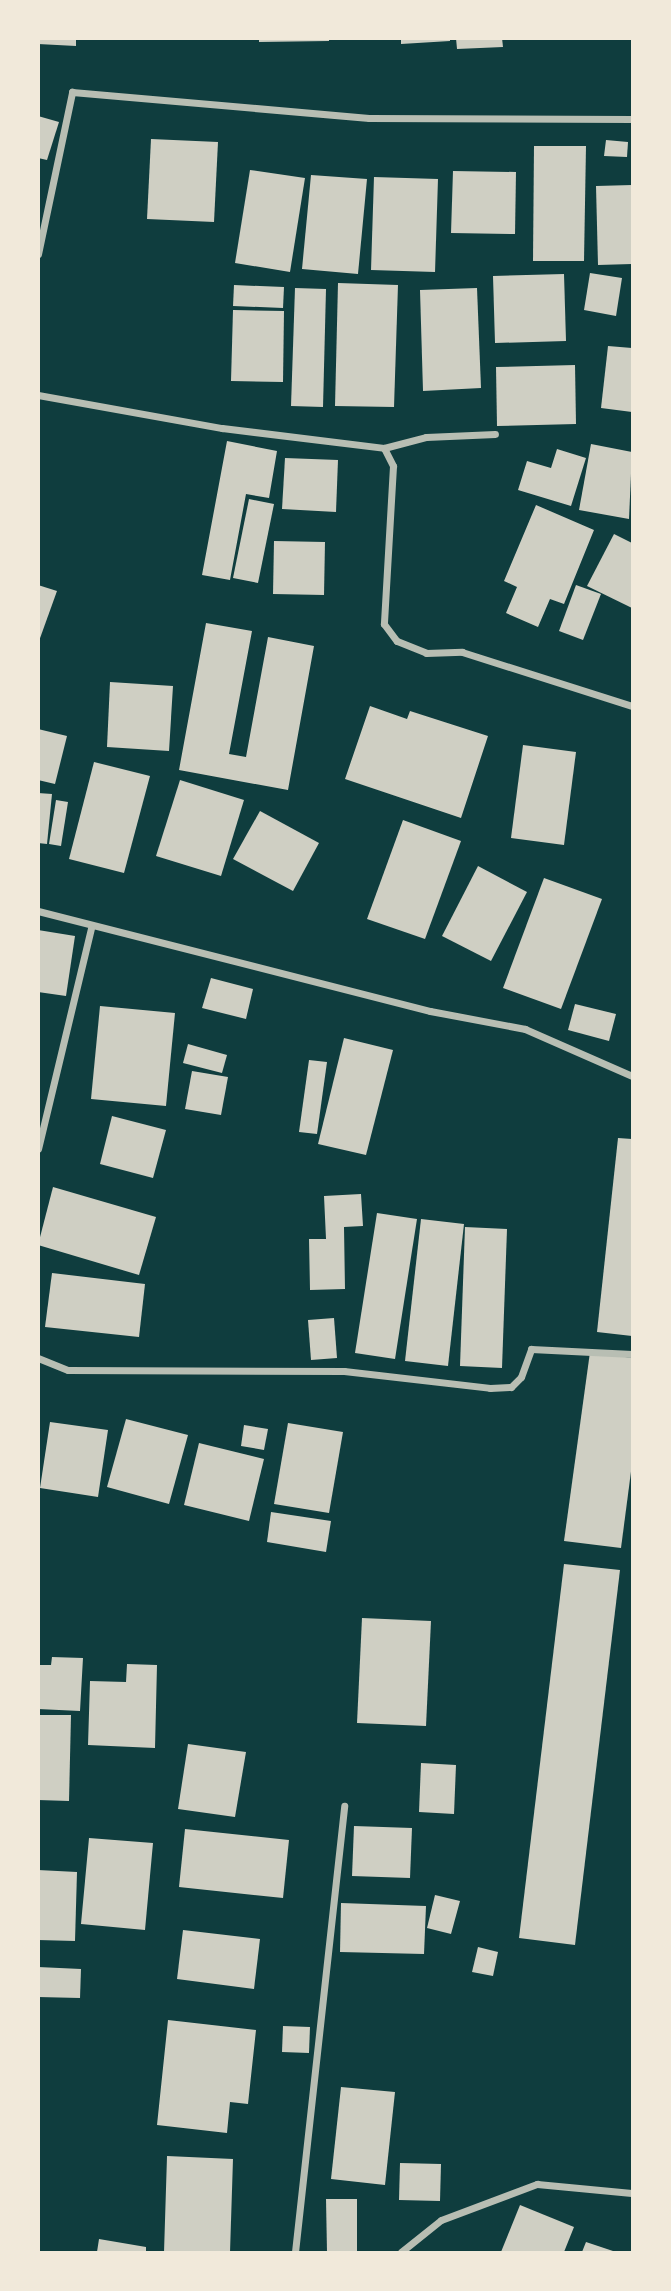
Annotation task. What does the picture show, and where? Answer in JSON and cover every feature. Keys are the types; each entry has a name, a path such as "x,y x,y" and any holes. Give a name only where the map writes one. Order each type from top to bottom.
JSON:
{"street":[{"path":"38,254 72,92 369,118 632,119"},
{"path":"38,395 222,428 384,448 426,437 495,434"},
{"path":"384,448 393,466 384,624 397,641 426,653 462,652 632,706"},
{"path":"38,911 91,928 525,1029 632,1076"},
{"path":"38,1149 91,928"},
{"path":"38,1358 68,1370 344,1371 490,1388 511,1387 522,1377 531,1349 632,1354"},
{"path":"295,2252 344,1806"},
{"path":"401,2252 441,2220 537,2184 632,2193"}],"building":[{"path":"38,38 76,38 76,46 38,44"},
{"path":"259,38 329,38 329,41 259,42"},
{"path":"401,38 450,38 450,41 401,44"},
{"path":"456,38 502,38 503,47 457,49"},
{"path":"38,116 59,122 47,160 38,158"},
{"path":"151,139 218,142 214,222 147,219"},
{"path":"606,140 628,142 627,157 604,156"},
{"path":"534,146 586,146 584,261 533,261"},
{"path":"250,170 305,178 290,272 235,263"},
{"path":"453,171 516,172 515,234 451,233"},
{"path":"311,175 367,179 358,274 302,269"},
{"path":"374,177 438,179 435,272 371,270"},
{"path":"632,185 632,264 598,265 596,186"},
{"path":"590,273 622,278 616,316 584,310"},
{"path":"564,274 566,341 495,343 493,276"},
{"path":"338,283 398,285 394,407 335,406"},
{"path":"234,285 284,287 283,308 233,306"},
{"path":"295,288 326,289 323,407 291,406"},
{"path":"477,288 481,388 423,391 420,290"},
{"path":"233,310 284,311 283,382 231,381"},
{"path":"608,346 632,348 632,412 601,408"},
{"path":"575,365 576,424 497,426 496,367"},
{"path":"227,441 277,451 269,498 246,494 230,580 202,575"},
{"path":"591,444 632,452 629,519 579,510"},
{"path":"557,449 586,458 571,506 518,490 527,461 551,468"},
{"path":"285,458 338,460 336,512 282,509"},
{"path":"249,499 274,504 258,583 233,578"},
{"path":"536,505 594,530 564,604 550,599 538,627 506,613 517,587 504,581"},
{"path":"614,534 632,543 632,608 587,586"},
{"path":"274,541 325,542 324,595 273,594"},
{"path":"38,585 57,591 39,641 38,641"},
{"path":"576,585 601,594 583,640 559,631"},
{"path":"206,623 252,631 229,754 246,757 268,637 314,646 288,790 179,770"},
{"path":"110,682 173,686 169,751 107,747"},
{"path":"370,706 407,719 410,711 488,736 461,818 345,779"},
{"path":"38,729 67,736 55,784 38,780"},
{"path":"523,745 576,752 564,845 511,838"},
{"path":"94,762 150,776 124,873 69,859"},
{"path":"180,780 244,800 221,876 156,856"},
{"path":"38,793 52,794 47,844 38,843"},
{"path":"56,800 68,802 61,846 49,844"},
{"path":"260,811 319,843 293,891 233,859"},
{"path":"403,820 461,841 425,939 367,919"},
{"path":"478,866 527,892 491,961 442,936"},
{"path":"544,878 602,899 561,1009 503,988"},
{"path":"38,930 75,936 66,996 38,992"},
{"path":"211,978 253,989 246,1019 202,1008"},
{"path":"575,1004 616,1014 609,1041 568,1030"},
{"path":"100,1006 175,1013 166,1106 91,1099"},
{"path":"344,1038 393,1050 366,1155 318,1144"},
{"path":"188,1044 227,1055 222,1073 183,1063"},
{"path":"309,1060 327,1062 317,1134 299,1132"},
{"path":"192,1071 228,1077 221,1115 185,1109"},
{"path":"112,1116 166,1130 153,1178 100,1164"},
{"path":"618,1138 632,1139 632,1336 597,1332"},
{"path":"53,1187 156,1217 139,1275 38,1245"},
{"path":"361,1194 363,1226 344,1227 345,1289 310,1290 309,1239 326,1239 324,1196"},
{"path":"377,1213 417,1219 395,1359 355,1353"},
{"path":"421,1219 464,1224 448,1366 405,1361"},
{"path":"465,1227 507,1229 502,1368 460,1366"},
{"path":"52,1273 145,1284 139,1337 45,1327"},
{"path":"334,1318 337,1358 311,1360 308,1320"},
{"path":"590,1352 632,1358 632,1464 621,1548 564,1541"},
{"path":"126,1419 188,1435 169,1504 107,1487"},
{"path":"50,1422 108,1430 98,1497 40,1488"},
{"path":"288,1423 343,1432 329,1513 274,1504"},
{"path":"244,1425 268,1429 264,1450 241,1446"},
{"path":"199,1443 264,1459 249,1521 184,1505"},
{"path":"271,1512 331,1521 326,1552 267,1542"},
{"path":"564,1564 620,1570 575,1945 519,1938"},
{"path":"362,1618 431,1621 426,1726 357,1723"},
{"path":"52,1657 83,1658 80,1711 38,1709 38,1665 51,1665"},
{"path":"127,1664 157,1665 155,1748 88,1745 90,1681 126,1682"},
{"path":"38,1715 71,1715 69,1801 38,1800"},
{"path":"188,1744 246,1752 235,1817 178,1809"},
{"path":"421,1763 456,1765 454,1814 419,1812"},
{"path":"354,1826 412,1828 410,1878 352,1876"},
{"path":"185,1829 289,1840 283,1898 179,1887"},
{"path":"89,1838 153,1843 145,1930 81,1924"},
{"path":"38,1870 77,1872 75,1941 38,1940"},
{"path":"435,1895 460,1901 451,1934 427,1928"},
{"path":"341,1903 426,1906 424,1954 340,1952"},
{"path":"183,1930 260,1939 254,1989 177,1979"},
{"path":"478,1947 498,1952 493,1976 472,1972"},
{"path":"38,1967 81,1969 80,1998 38,1997"},
{"path":"168,2020 256,2030 248,2104 230,2102 227,2133 157,2125"},
{"path":"283,2026 310,2027 309,2053 282,2052"},
{"path":"341,2087 395,2092 385,2185 331,2179"},
{"path":"167,2156 233,2159 230,2252 164,2252"},
{"path":"400,2163 441,2164 440,2201 399,2200"},
{"path":"326,2199 357,2199 357,2252 327,2252"},
{"path":"520,2205 574,2227 564,2252 501,2252"},
{"path":"99,2239 146,2247 146,2252 97,2252"},
{"path":"586,2242 616,2252 582,2252"}]}
